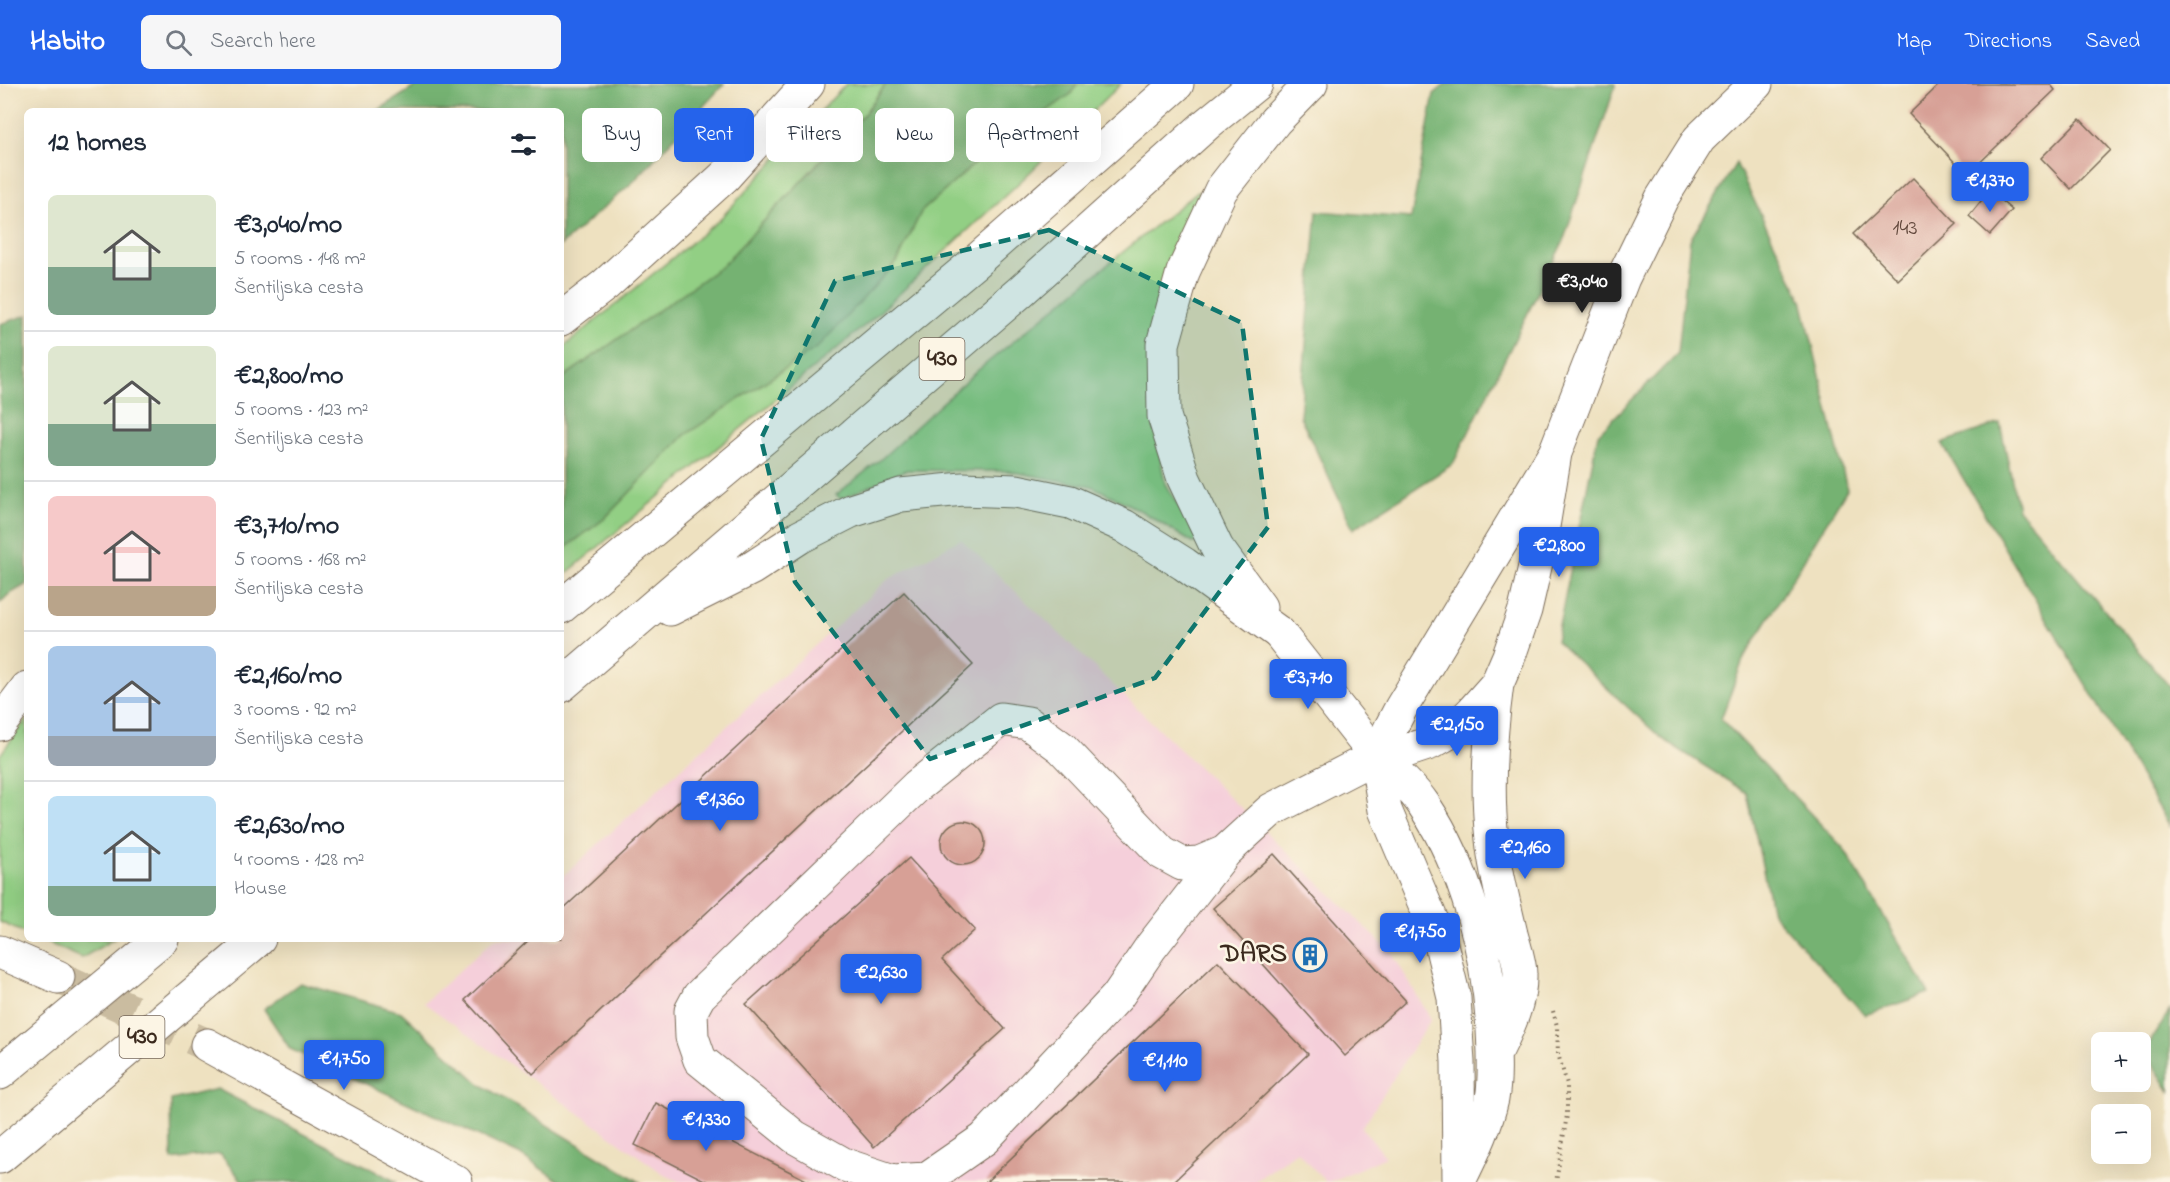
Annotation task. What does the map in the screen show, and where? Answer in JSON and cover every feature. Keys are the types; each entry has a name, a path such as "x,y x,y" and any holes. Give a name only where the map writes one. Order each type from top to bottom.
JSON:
{"main road":[{"path":"564,318 605,285 725,176 808,84"},
{"name":"430","path":"564,605 974,263 1177,84"},
{"name":"430","path":"564,684 1020,292 1208,123 1256,84"},
{"path":"1311,84 1275,121 1221,190 1183,272 1163,344 1164,416 1184,479 1217,548 1279,633 1376,756 1401,778 1423,804 1439,831 1466,892 1478,926 1490,987 1495,1055 1492,1097 1484,1130 1459,1181"},
{"path":"1459,1181 1458,1062 1454,998 1440,940 1385,810 1376,756 1401,708 1555,453 1623,278 1662,198 1699,139 1756,84"},
{"path":"1495,1055 1519,992 1521,973 1492,843 1488,764 1497,684 1525,610 1540,545 1555,453"},
{"path":"627,631 752,568 800,537 851,512 901,495 963,489 1016,491 1070,502 1124,526 1184,564 1279,633"},
{"path":"0,691 24,676"},
{"path":"1225,852 1199,863 1182,864 1172,859 1162,853 1062,748 1028,723 1001,719 917,786 699,996 691,1011 692,1037 700,1060 795,1137 845,1165 893,1181 926,1179 984,1138 1117,997 1151,947 1225,852 1271,810 1376,756 1402,752 1430,743 1455,729 1497,684"},
{"path":"0,724 24,692"},
{"name":"430","path":"0,1073 158,942"},
{"name":"430","path":"0,1157 255,942"},
{"path":"0,952 57,977"},
{"path":"207,1046 456,1182"}],"highlighted area":[{"path":"1049,230 1242,323 1268,527 1155,678 930,759 795,582 761,439 835,281"}],"shaded area":[{"path":"961,539 1392,953 1431,1019 1362,1128 1386,1157 1329,1182 1326,1182 1297,1151 1254,1182 680,1182 665,1175 424,1003 491,942 564,942 564,875 887,580"}],"green space":[{"path":"419,84 724,84 702,108 674,108 674,138 662,151 662,108 582,108 582,162 652,162 634,181 564,242 564,108 382,108"},
{"path":"846,84 886,84 863,115 863,108 824,108"},
{"path":"886,84 1077,84 1071,94 1051,108 966,108 966,162 976,162 921,212 897,262 819,346 685,435 604,519 564,549 564,377 722,266 819,162 863,162 863,115"},
{"path":"1077,84 1121,84 1096,108 1050,108 1070,94"},
{"path":"1446,84 1616,84 1563,242 1453,464 1353,529 1300,416 1317,211 1411,218 1434,94"},
{"path":"773,162 819,162 722,266 564,377 564,347 719,220"},
{"path":"976,162 1041,162 870,321 564,576 564,549 604,519 685,435 819,346 897,262 921,212"},
{"path":"1736,163 1802,300 1847,489 1743,660 1721,719 1844,849 1929,993 1865,1015 1772,913 1747,793 1661,738 1556,641 1598,434 1678,353 1690,240"},
{"path":"1198,191 1203,194 1150,403 1165,484 1199,539 1193,543 1143,512 1092,486 1008,471 906,470 841,499 836,495 881,459 977,371"},
{"path":"24,316 24,586 8,595 0,603 0,324"},
{"path":"2000,423 2018,509 2170,687 2170,826 1942,443"},
{"path":"24,722 24,933 0,922 0,755"},
{"path":"46,942 109,942 82,958"},
{"path":"300,983 401,1012 480,1084 640,1182 561,1182 519,1154 290,1049 264,1009"},
{"path":"2170,1010 2170,1091 2151,1062 2151,1040"},
{"path":"217,1089 397,1182 243,1182 220,1154 172,1160 171,1100"}],"building":[{"path":"1940,84 2050,84 2055,90 1967,175 1909,114"},
{"path":"2080,119 2110,150 2071,189 2041,158"},
{"path":"1913,178 1957,224 1898,280 1853,234"},
{"path":"1989,191 2012,210 1990,235 1969,216"},
{"path":"904,592 973,665 533,1074 465,1000 527,942 564,942 564,908"},
{"path":"963,821 972,822 979,827 984,834 984,852 979,859 972,864 963,865 954,864 947,859 942,852 941,843 942,834 947,827 954,822"},
{"name":"DARS","path":"1274,854 1406,1001 1345,1056 1213,908"},
{"path":"909,858 975,930 942,960 1005,1029 874,1147 746,1004"},
{"path":"1218,961 1308,1054 1173,1182 986,1182"},
{"path":"656,1103 810,1182 708,1182 635,1145"}],"tunnel":[{"path":"58,977 207,1045"}],"place":[{"name":"DARS","path":"1310,955"}]}
